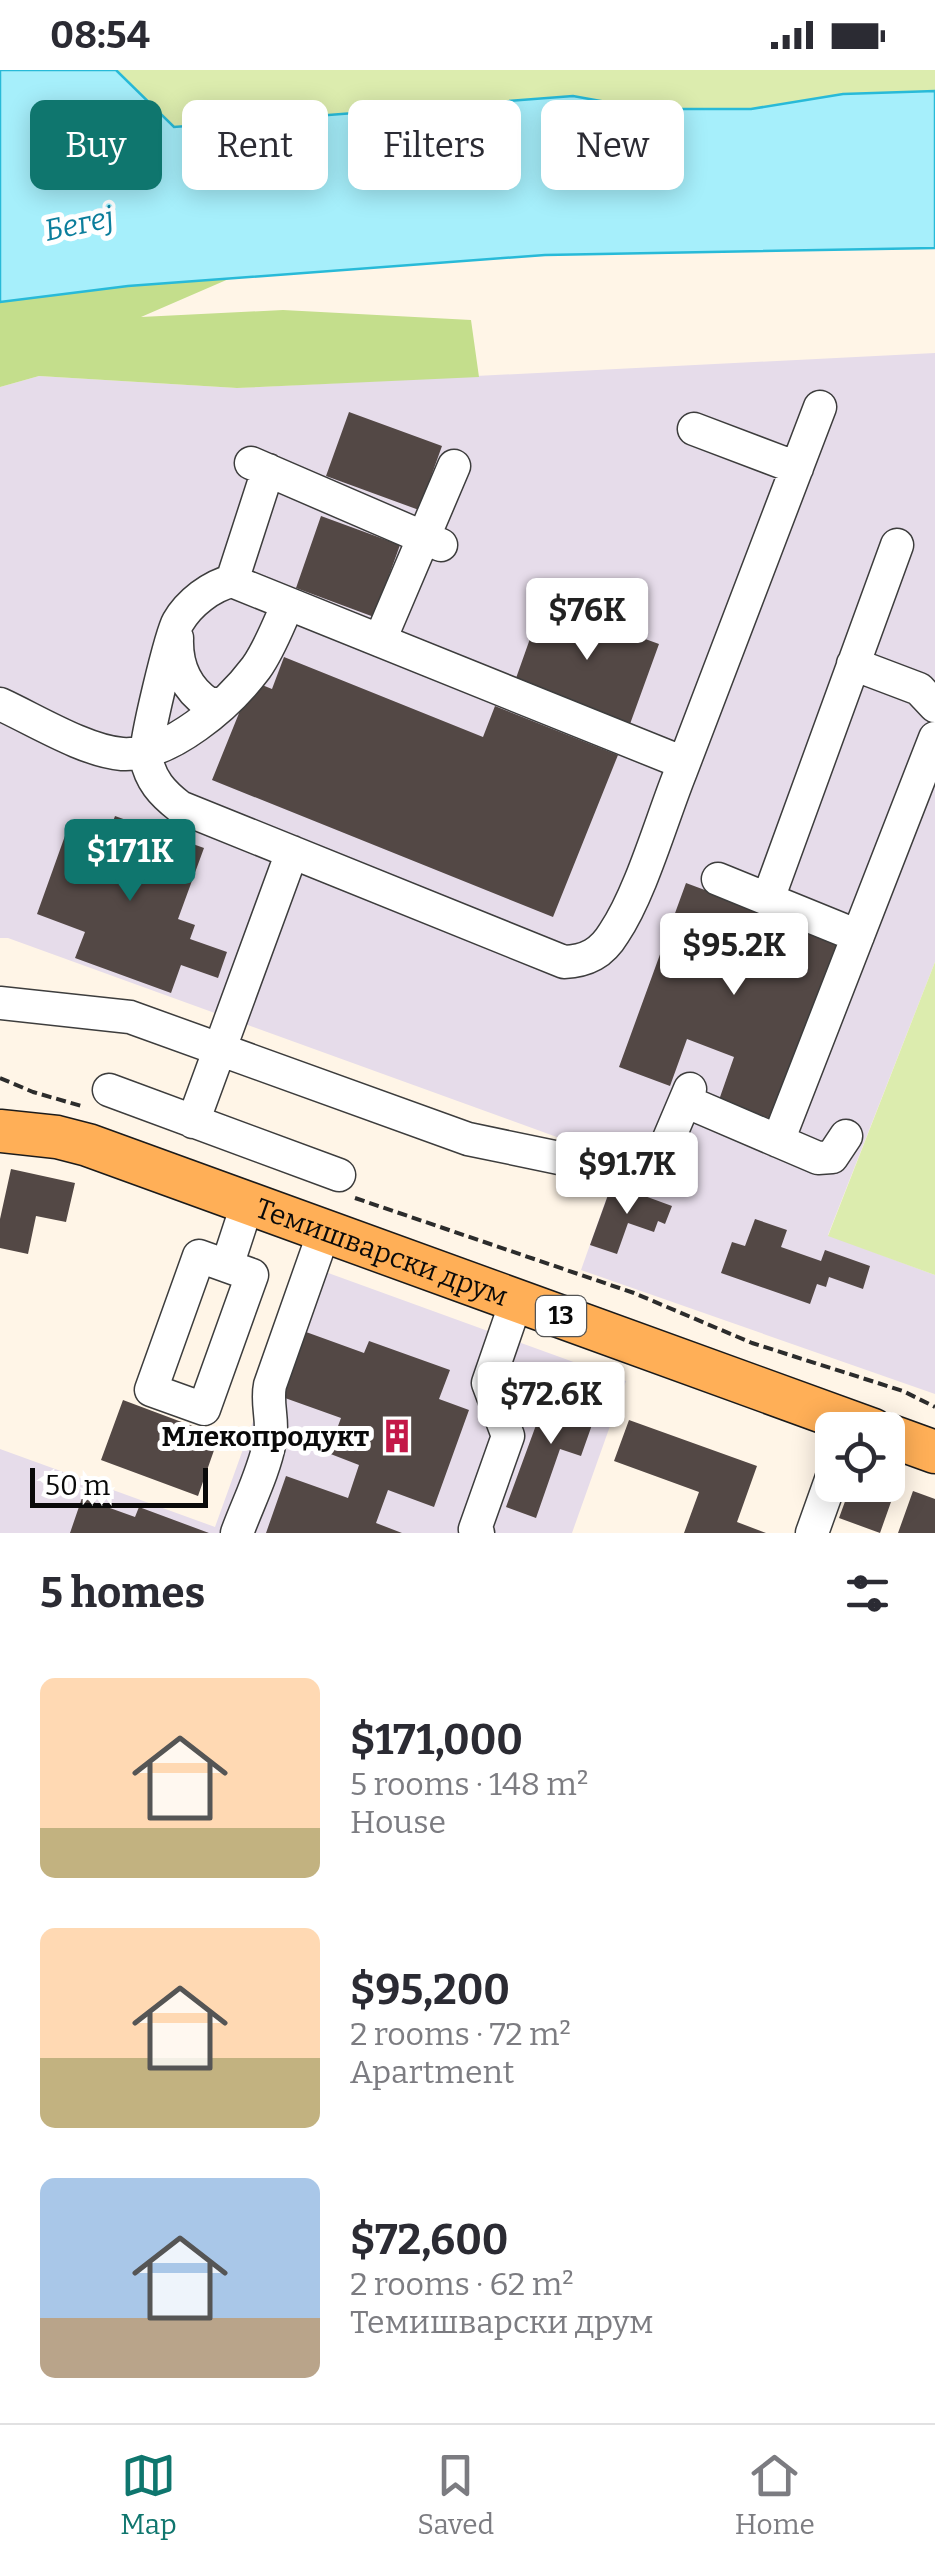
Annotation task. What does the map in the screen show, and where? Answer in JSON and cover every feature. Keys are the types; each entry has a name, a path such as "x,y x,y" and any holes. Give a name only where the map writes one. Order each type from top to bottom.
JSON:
{"main road":[{"name":"Темишварски друм","path":"0,1131 58,1137 88,1145 820,1412"},
{"name":"Темишварски друм","path":"905,1442 935,1452"}],"street":[{"path":"684,763 232,581 201,596 177,623 144,752 152,778 164,795 180,807 564,962 579,961 606,946 620,923 684,763 820,407"},
{"path":"694,430 797,468"},
{"path":"232,581 260,466 432,541"},
{"path":"380,640 432,541 454,466"},
{"path":"768,899 897,545"},
{"path":"0,704 100,750 123,754 166,746 220,704 258,666 288,606"},
{"path":"177,623 176,649 182,672 198,698 220,704"},
{"path":"853,664 919,690 935,706"},
{"path":"778,1141 935,738"},
{"path":"194,1122 292,852"},
{"path":"718,878 858,936"},
{"path":"0,1003 130,1017 468,1140 640,1173 650,1172 662,1161 688,1095 818,1158 832,1157 846,1136"},
{"path":"99,1099 194,1122 346,1186"},
{"path":"227,1266 248,1202"},
{"path":"237,1533 270,1443 270,1385 325,1230"},
{"path":"478,1533 475,1529 508,1436 488,1383 516,1300"},
{"path":"812,1533 823,1502"}],"path":[{"path":"0,1078 34,1092 99,1099"},
{"path":"346,1186 634,1293 752,1344 902,1391 935,1407"}],"shaded area":[{"path":"935,353 935,962 828,1235 935,1275 935,1394 581,1270 620,1160 0,938 0,387 39,376 237,388"},
{"path":"309,1266 626,1381 572,1533 0,1533 0,1449 215,1527"}],"green space":[{"path":"116,70 935,70 935,91 843,94 751,109 684,109 684,100 595,100 573,96 521,100 348,100 348,113 328,115 328,100 182,100 182,126 174,127 162,115 162,100 147,100"},
{"path":"231,278 141,317 283,310 471,320 479,377 237,388 39,376 0,387 0,302"},
{"path":"935,962 935,1275 828,1236"}],"water":[{"name":"Бегеј","path":"0,70 116,70 147,100 30,100 30,190 162,190 162,115 174,127 182,126 182,190 328,190 328,115 348,113 348,190 521,190 521,100 573,96 595,100 541,100 541,190 684,190 684,109 751,109 843,94 935,91 935,248 545,255 128,286 0,302"}],"building":[{"path":"349,412 442,446 419,510 326,476"},
{"path":"321,516 400,545 374,617 296,588"},
{"path":"543,602 659,644 630,724 515,681"},
{"path":"284,657 483,737 495,706 618,755 553,917 212,780 252,681 272,689"},
{"path":"115,816 204,848 178,919 195,925 190,939 227,952 218,978 181,965 171,993 75,958 85,932 37,914 66,833 104,846"},
{"path":"686,883 845,942 779,1122 719,1100 734,1057 687,1039 670,1086 619,1067"},
{"path":"11,1169 75,1183 66,1222 36,1216 28,1254 0,1248 0,1219"},
{"path":"612,1184 672,1206 665,1224 658,1221 654,1232 628,1223 617,1254 590,1245"},
{"path":"755,1219 787,1230 781,1247 821,1261 825,1250 870,1266 863,1289 829,1277 826,1287 817,1284 810,1304 721,1273 732,1242 745,1246"},
{"name":"Млекопродукт","path":"295,1328 364,1353 369,1341 450,1370 439,1399 469,1410 434,1507 388,1490 376,1523 402,1533 266,1533 286,1476 348,1498 359,1465 328,1453 341,1418 271,1393"},
{"path":"550,1387 599,1405 581,1456 560,1449 536,1518 506,1507"},
{"path":"123,1400 219,1436 198,1496 101,1460"},
{"path":"629,1420 757,1466 737,1522 766,1533 684,1533 699,1492 614,1461"},
{"path":"913,1491 935,1499 935,1533 898,1533"},
{"path":"82,1498 135,1517 139,1507 209,1533 70,1533"},
{"path":"845,1502 891,1502 880,1533 839,1518"}],"place":[{"name":"Млекопродукт","path":"397,1436"}]}
